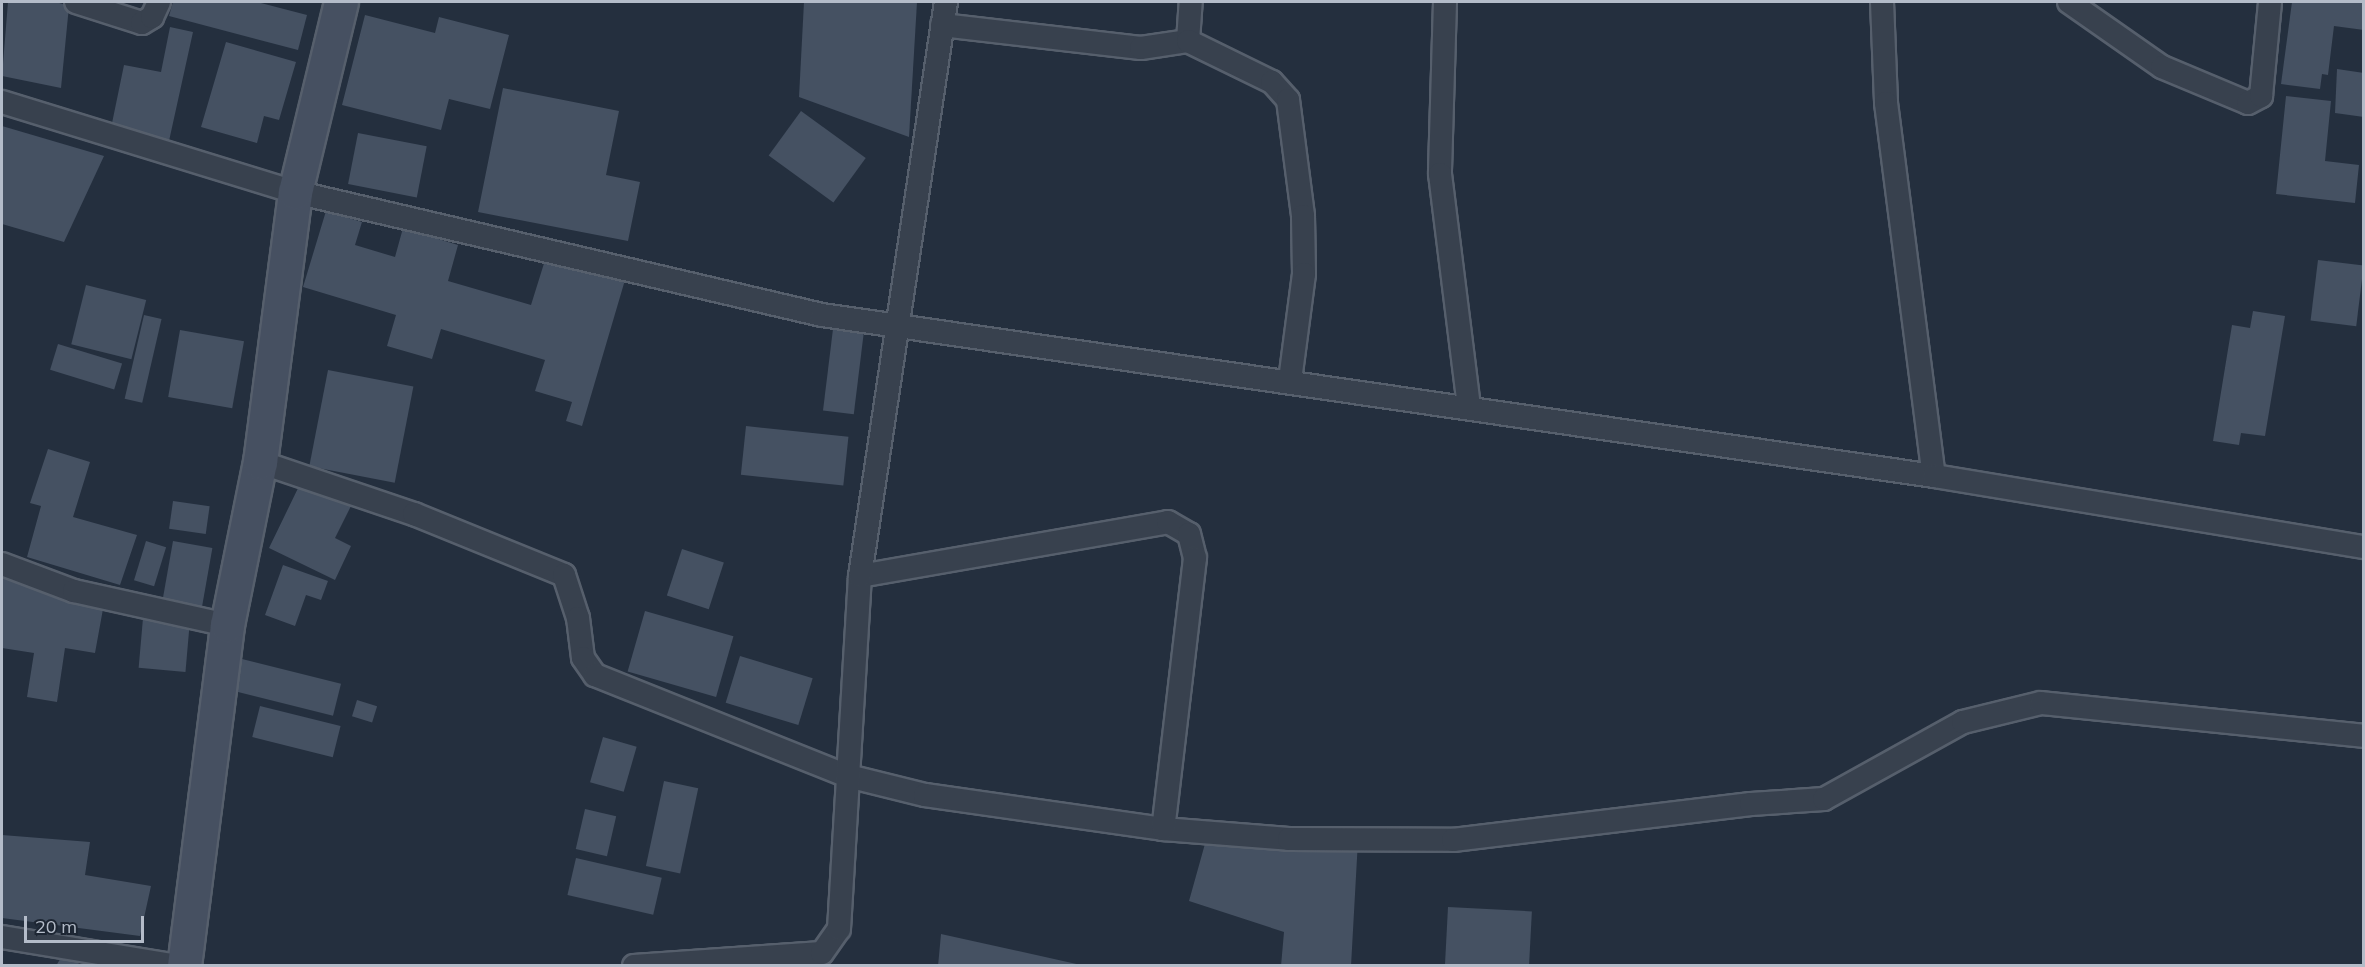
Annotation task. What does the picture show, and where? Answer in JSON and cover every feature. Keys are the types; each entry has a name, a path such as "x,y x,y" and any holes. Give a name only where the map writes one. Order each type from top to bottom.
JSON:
{"street":[{"path":"184,966 227,625 260,462 295,192 341,2"}],"lane":[{"path":"76,2 142,22 152,17 159,2"},
{"path":"634,966 778,961 822,953 839,928 860,576 946,2"},
{"path":"1188,41 1191,2"},
{"path":"1445,2 1440,174 1469,408"},
{"path":"1882,2 1886,103 1934,476"},
{"path":"2069,2 2162,67 2248,103 2261,96 2270,2"},
{"path":"942,25 1141,48 1188,41 1272,82 1288,100 1303,216 1304,262 1290,381"},
{"path":"2,102 295,192 822,315 1934,476 2364,548"},
{"path":"260,462 414,514 564,575 578,618 583,658 595,675 848,776 925,795 1163,829 1289,839 1453,840 1751,804 1824,800 1963,722 2040,703 2364,736"},
{"path":"860,576 1168,522 1189,534 1195,558 1163,829"},
{"path":"2,564 74,591 227,625"},
{"path":"2,937 177,966"}],"building":[{"path":"8,2 56,2 69,6 61,88 2,76"},
{"path":"173,2 257,2 307,15 298,50 169,16"},
{"path":"804,2 917,2 909,137 799,97"},
{"path":"2292,2 2364,2 2364,30 2334,26 2328,75 2322,74 2320,89 2281,84"},
{"path":"365,15 435,33 439,17 509,35 490,109 449,99 441,130 342,105"},
{"path":"170,27 193,32 169,141 111,128 124,65 161,72"},
{"path":"226,42 296,62 279,120 264,116 257,143 201,127"},
{"path":"2337,69 2364,73 2364,117 2335,113"},
{"path":"503,88 619,111 606,175 640,182 628,241 478,212"},
{"path":"2286,96 2331,101 2325,161 2359,165 2355,203 2276,194"},
{"path":"801,111 866,158 833,203 769,155"},
{"path":"2,126 104,156 64,242 2,224"},
{"path":"358,133 427,146 417,197 348,184"},
{"path":"326,211 362,222 355,245 395,257 403,228 458,245 448,281 531,305 546,257 625,280 582,426 566,421 572,402 535,391 545,360 441,329 432,359 387,346 396,315 303,287"},
{"path":"2318,260 2364,266 2356,326 2311,321"},
{"path":"86,285 146,300 131,359 71,344"},
{"path":"2253,311 2285,316 2265,436 2241,433 2239,445 2213,441 2232,325 2250,328"},
{"path":"144,315 162,319 142,403 125,399"},
{"path":"833,329 864,333 854,414 823,410"},
{"path":"180,330 244,341 232,408 168,397"},
{"path":"58,344 122,364 114,389 50,370"},
{"path":"328,370 413,387 395,483 309,466"},
{"path":"746,426 848,437 843,485 741,475"},
{"path":"48,449 90,462 73,517 137,535 120,585 27,557 41,506 30,503"},
{"path":"301,482 351,506 335,538 351,546 335,580 269,548"},
{"path":"173,501 210,506 206,534 169,529"},
{"path":"146,541 166,547 154,586 134,580"},
{"path":"173,541 212,548 202,607 163,600"},
{"path":"682,549 724,563 709,609 667,596"},
{"path":"283,565 328,581 321,600 306,595 295,626 265,615"},
{"path":"2,577 105,598 95,653 65,648 57,702 27,697 34,653 2,648"},
{"path":"645,611 733,636 716,697 628,672"},
{"path":"143,618 190,622 185,672 139,668"},
{"path":"740,656 813,678 798,725 726,703"},
{"path":"242,659 341,684 333,716 234,691"},
{"path":"357,700 377,706 372,722 352,716"},
{"path":"260,706 341,726 333,757 252,737"},
{"path":"603,737 637,747 624,792 590,782"},
{"path":"664,781 698,788 680,873 646,866"},
{"path":"585,809 616,816 607,856 576,849"},
{"path":"1208,833 1358,840 1351,966 1281,966 1284,932 1189,901"},
{"path":"2,835 90,842 85,875 151,886 140,936 2,918"},
{"path":"576,858 662,878 653,915 567,895"},
{"path":"1448,907 1532,911 1529,966 1445,966"},
{"path":"941,934 1081,965 1081,966 938,966"},
{"path":"63,954 83,966 56,966"}]}
